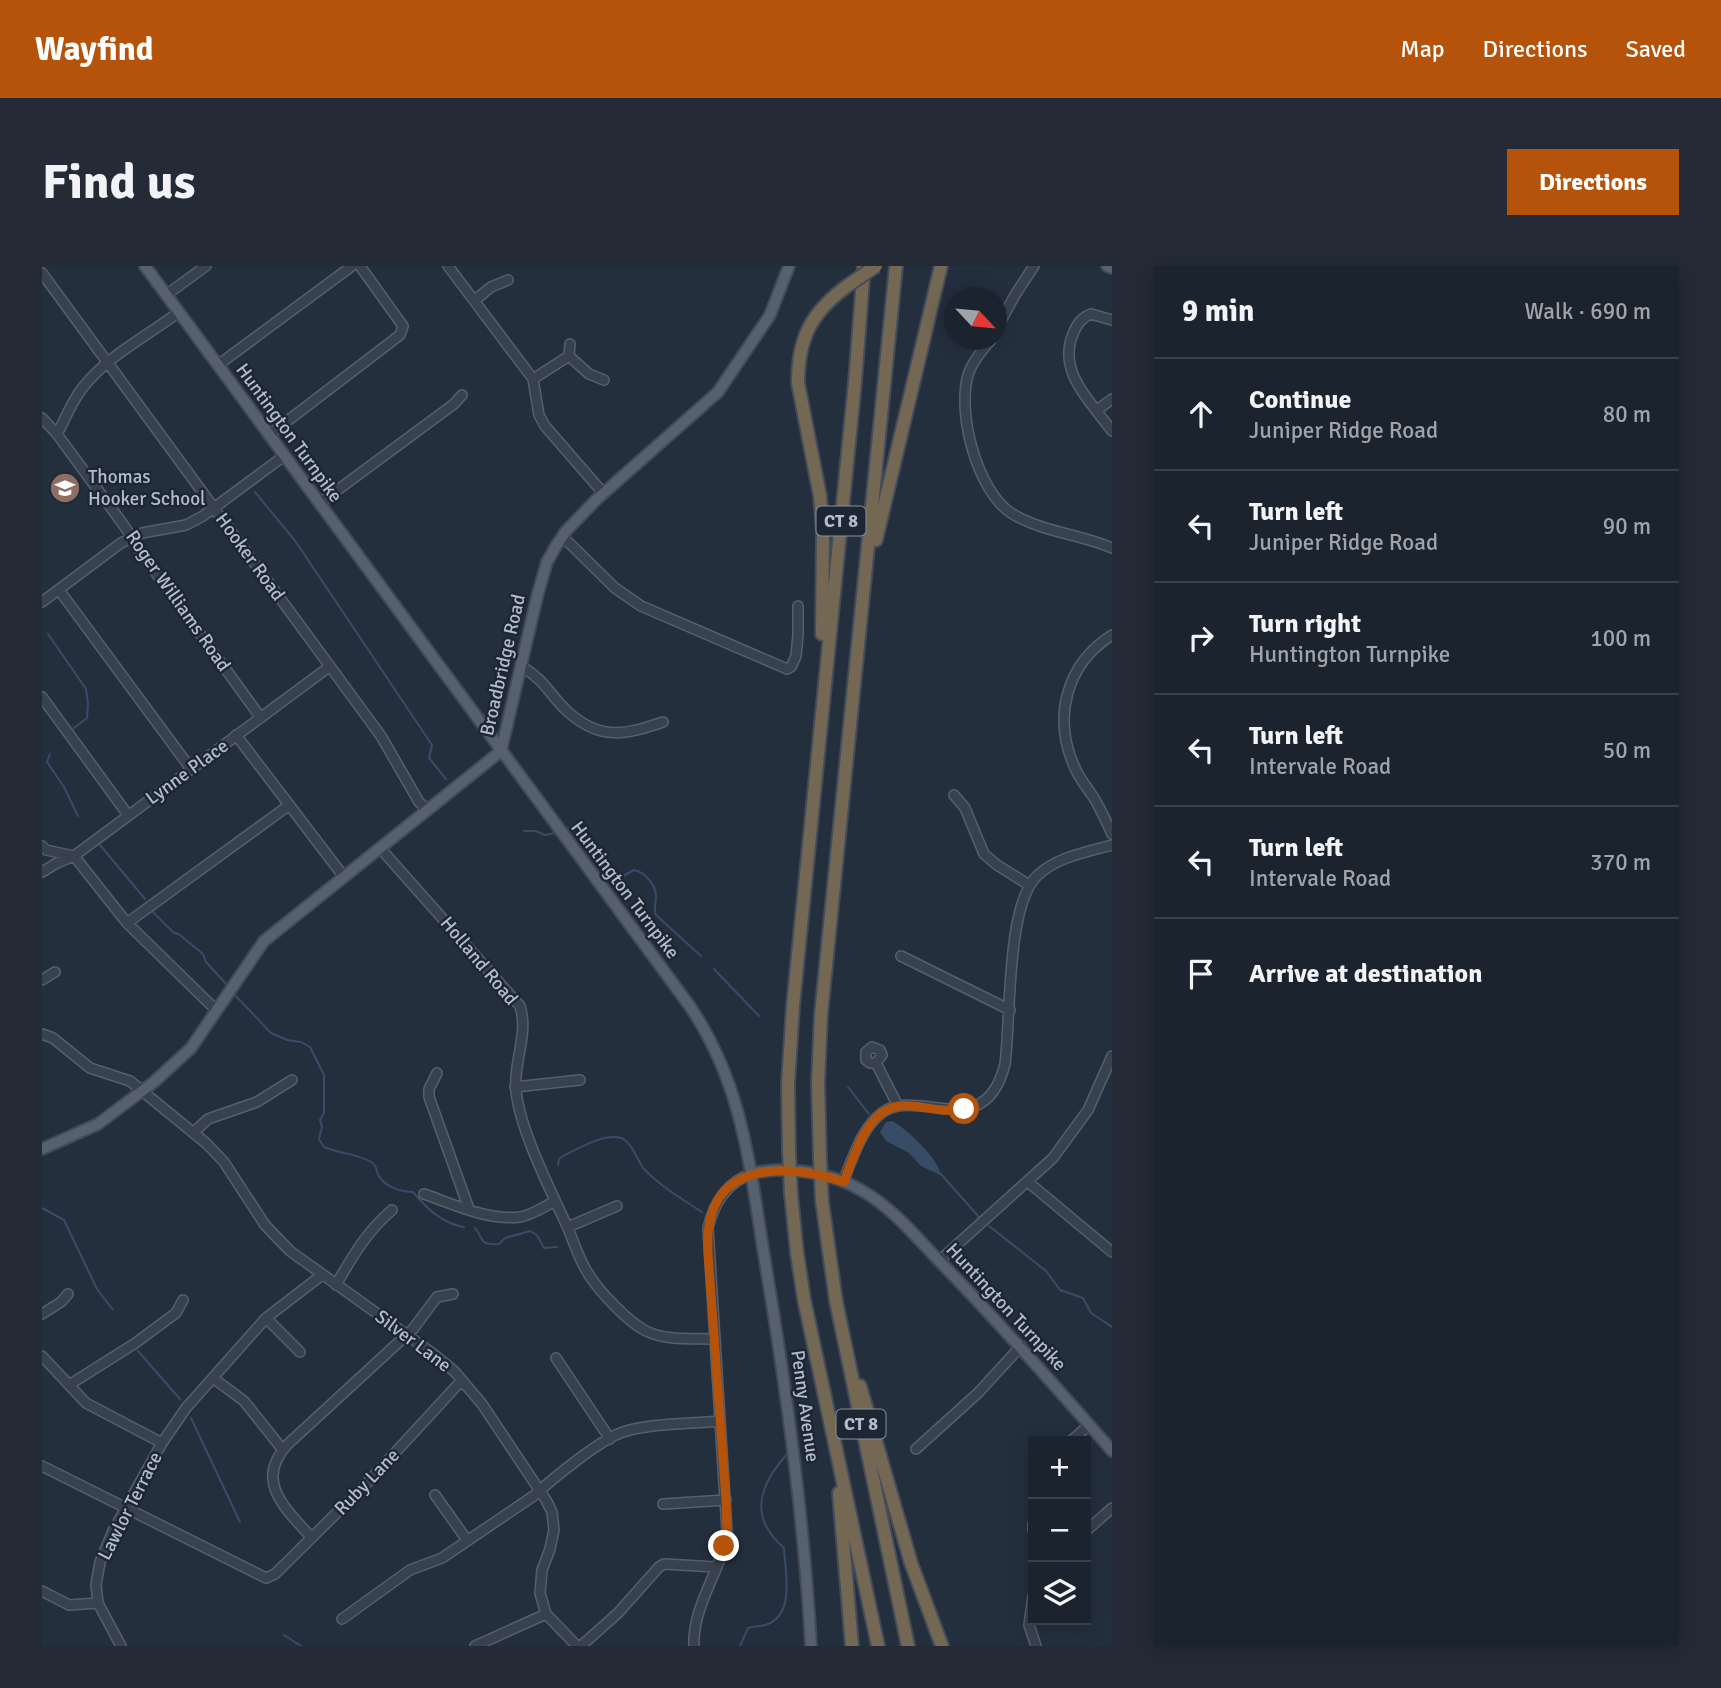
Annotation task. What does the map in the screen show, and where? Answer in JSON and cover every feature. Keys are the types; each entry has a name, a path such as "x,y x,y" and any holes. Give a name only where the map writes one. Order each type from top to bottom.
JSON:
{"highway":[{"name":"CT 8","path":"864,266 855,382 793,1006 788,1084 792,1194 804,1299 878,1646"},
{"path":"815,776 815,727 823,611 823,531 820,496 798,383 798,366 802,342 814,317 829,299 876,266"},
{"name":"CT 8","path":"896,266 819,1038 818,1106 822,1201 835,1301 908,1646"},
{"path":"854,685 873,555 941,266"},
{"path":"835,1301 935,1646"},
{"path":"832,1424 852,1646"},
{"path":"911,1563 942,1646"}],"main road":[{"name":"Huntington Turnpike","path":"145,266 689,1005 706,1032 733,1090 743,1123 752,1173 774,1170 807,1173 844,1182 881,1203 1021,1346 1112,1451"},
{"name":"Broadbridge Road","path":"42,1149 99,1124 142,1092 191,1048 264,941 501,751 543,575 562,536 604,494 718,392 769,315 789,266"},
{"path":"1107,266 1112,268"},
{"name":"Penny Avenue","path":"752,1173 796,1459 811,1646"}],"street":[{"path":"166,295 206,266"},
{"path":"218,365 352,266"},
{"path":"269,435 400,335 403,326 360,266"},
{"path":"448,266 533,379 539,415 545,426 604,494"},
{"path":"1007,311 1034,266"},
{"name":"Hooker Road","path":"42,273 382,736 419,802 429,810"},
{"path":"475,300 491,287 508,281"},
{"path":"57,434 82,387 107,363 178,312"},
{"path":"1112,320 1096,314 1082,318 1076,326 1068,349 1074,378 1112,431"},
{"path":"569,356 570,344"},
{"path":"984,350 969,373 965,401 975,458 986,483 1003,506 1025,520 1112,548"},
{"path":"533,379 569,356"},
{"path":"569,356 589,374 604,380"},
{"path":"320,503 454,404 462,395"},
{"path":"1097,410 1112,398"},
{"name":"Roger Williams Road","path":"42,418 57,434 261,718"},
{"path":"42,602 131,537 186,525 215,509 284,456"},
{"path":"562,536 615,588 642,606 787,669 791,667 796,656 798,606"},
{"path":"59,590 191,769"},
{"path":"1112,635 1090,652 1076,671 1064,706 1062,722 1075,769 1093,795 1112,834"},
{"path":"521,666 548,686 567,711 598,730 624,734 663,722"},
{"name":"Lynne Place","path":"42,873 74,856 329,667"},
{"path":"42,697 128,815"},
{"path":"236,735 344,877"},
{"path":"954,795 965,808 984,854 1029,885"},
{"path":"127,923 288,806"},
{"path":"844,1182 863,1135 882,1113 898,1106 964,1109 987,1096 1003,1072 1017,916 1022,899 1029,885 1051,866 1112,845"},
{"path":"42,846 46,850 74,856 127,923 219,1005"},
{"name":"Holland Road","path":"381,849 520,1006 524,1023 515,1087 528,1134 591,1279 635,1324 658,1336 715,1339"},
{"path":"901,956 1010,1010"},
{"path":"42,980 55,972"},
{"name":"Silver Lane","path":"42,1034 53,1038 90,1068 130,1081 224,1162 252,1208 290,1251 432,1353 462,1380 482,1404 541,1490 554,1521 553,1538 540,1583 540,1593 547,1614"},
{"path":"876,1063 898,1106"},
{"path":"939,1261 1053,1158 1088,1110 1111,1063"},
{"path":"437,1073 429,1089 429,1097 469,1209"},
{"path":"193,1133 208,1119 257,1102 292,1080"},
{"path":"515,1087 580,1080"},
{"path":"694,1646 695,1623 726,1538 726,1500 708,1253 710,1218 727,1188 752,1173"},
{"path":"1028,1182 1112,1252"},
{"path":"424,1194 493,1216 522,1216 555,1201"},
{"path":"568,1227 617,1206"},
{"path":"336,1285 370,1230 392,1210"},
{"name":"Lawlor Terrace","path":"121,1646 99,1603 96,1585 100,1562 126,1508 162,1443 186,1408 266,1318 322,1275"},
{"path":"42,1314 68,1294"},
{"path":"312,1537 280,1504 276,1496 273,1476 282,1450 413,1329 437,1297 453,1294"},
{"path":"69,1385 134,1344 176,1313 183,1300"},
{"path":"266,1318 300,1352"},
{"path":"916,1449 978,1393 1021,1346"},
{"path":"42,1356 92,1408 162,1443"},
{"path":"556,1358 610,1439"},
{"path":"213,1378 244,1401 282,1450"},
{"name":"Ruby Lane","path":"126,1508 266,1578 275,1574 369,1481 462,1380"},
{"path":"342,1619 410,1570 437,1561 620,1433 650,1426 719,1421"},
{"path":"1077,1436 1089,1425"},
{"path":"42,1465 126,1508"},
{"path":"435,1494 467,1540"},
{"path":"663,1504 726,1500"},
{"path":"1091,1527 1112,1508"},
{"path":"475,1646 547,1614 579,1646 618,1613 664,1564 716,1567"},
{"path":"42,1591 69,1605 99,1603"},
{"path":"1029,1625 1036,1646"}],"water":[{"path":"892,1121 929,1154 940,1175 921,1166 909,1153 886,1141 880,1132 886,1122"}],"waterway":[{"path":"255,492 296,542 432,745 429,758 446,779"},
{"path":"48,634 86,689 87,718 74,728"},
{"path":"50,754 47,762 64,787 78,816"},
{"path":"567,828 571,828 596,856 610,877 619,878 634,870 646,876 656,892 656,915 701,956"},
{"path":"524,831 536,831 545,835 555,833"},
{"path":"100,845 145,899"},
{"path":"153,912 173,932 203,954 206,962 228,986"},
{"path":"714,969 759,1016"},
{"path":"233,993 271,1033 310,1047 324,1075 324,1113 320,1120 322,1127 319,1139 324,1147 371,1162 389,1186 413,1192 423,1204 449,1223 464,1227"},
{"path":"848,1087 869,1114"},
{"path":"558,1165 563,1156 591,1142 621,1138 628,1143 650,1175 702,1212"},
{"path":"940,1173 979,1217"},
{"path":"42,1208 64,1220 97,1289 113,1310"},
{"path":"989,1226 1046,1271 1060,1290 1083,1298 1091,1313 1112,1327"},
{"path":"475,1228 488,1244 499,1244 505,1238 530,1231 537,1235 544,1248 557,1247"},
{"path":"138,1351 180,1399"},
{"path":"191,1418 240,1522"},
{"path":"740,1646 748,1628 775,1620 785,1603 787,1581 784,1548 765,1525 762,1501 770,1477 788,1453"},
{"path":"284,1635 301,1646"}],"place":[{"name":"Thomas Hooker School","path":"65,488"}],"route":[{"path":"724,1546 727,1531 726,1500 708,1253 708,1228 718,1201 732,1183 762,1171 818,1174 844,1182 863,1135 889,1108 907,1105 943,1110 964,1109"}]}
